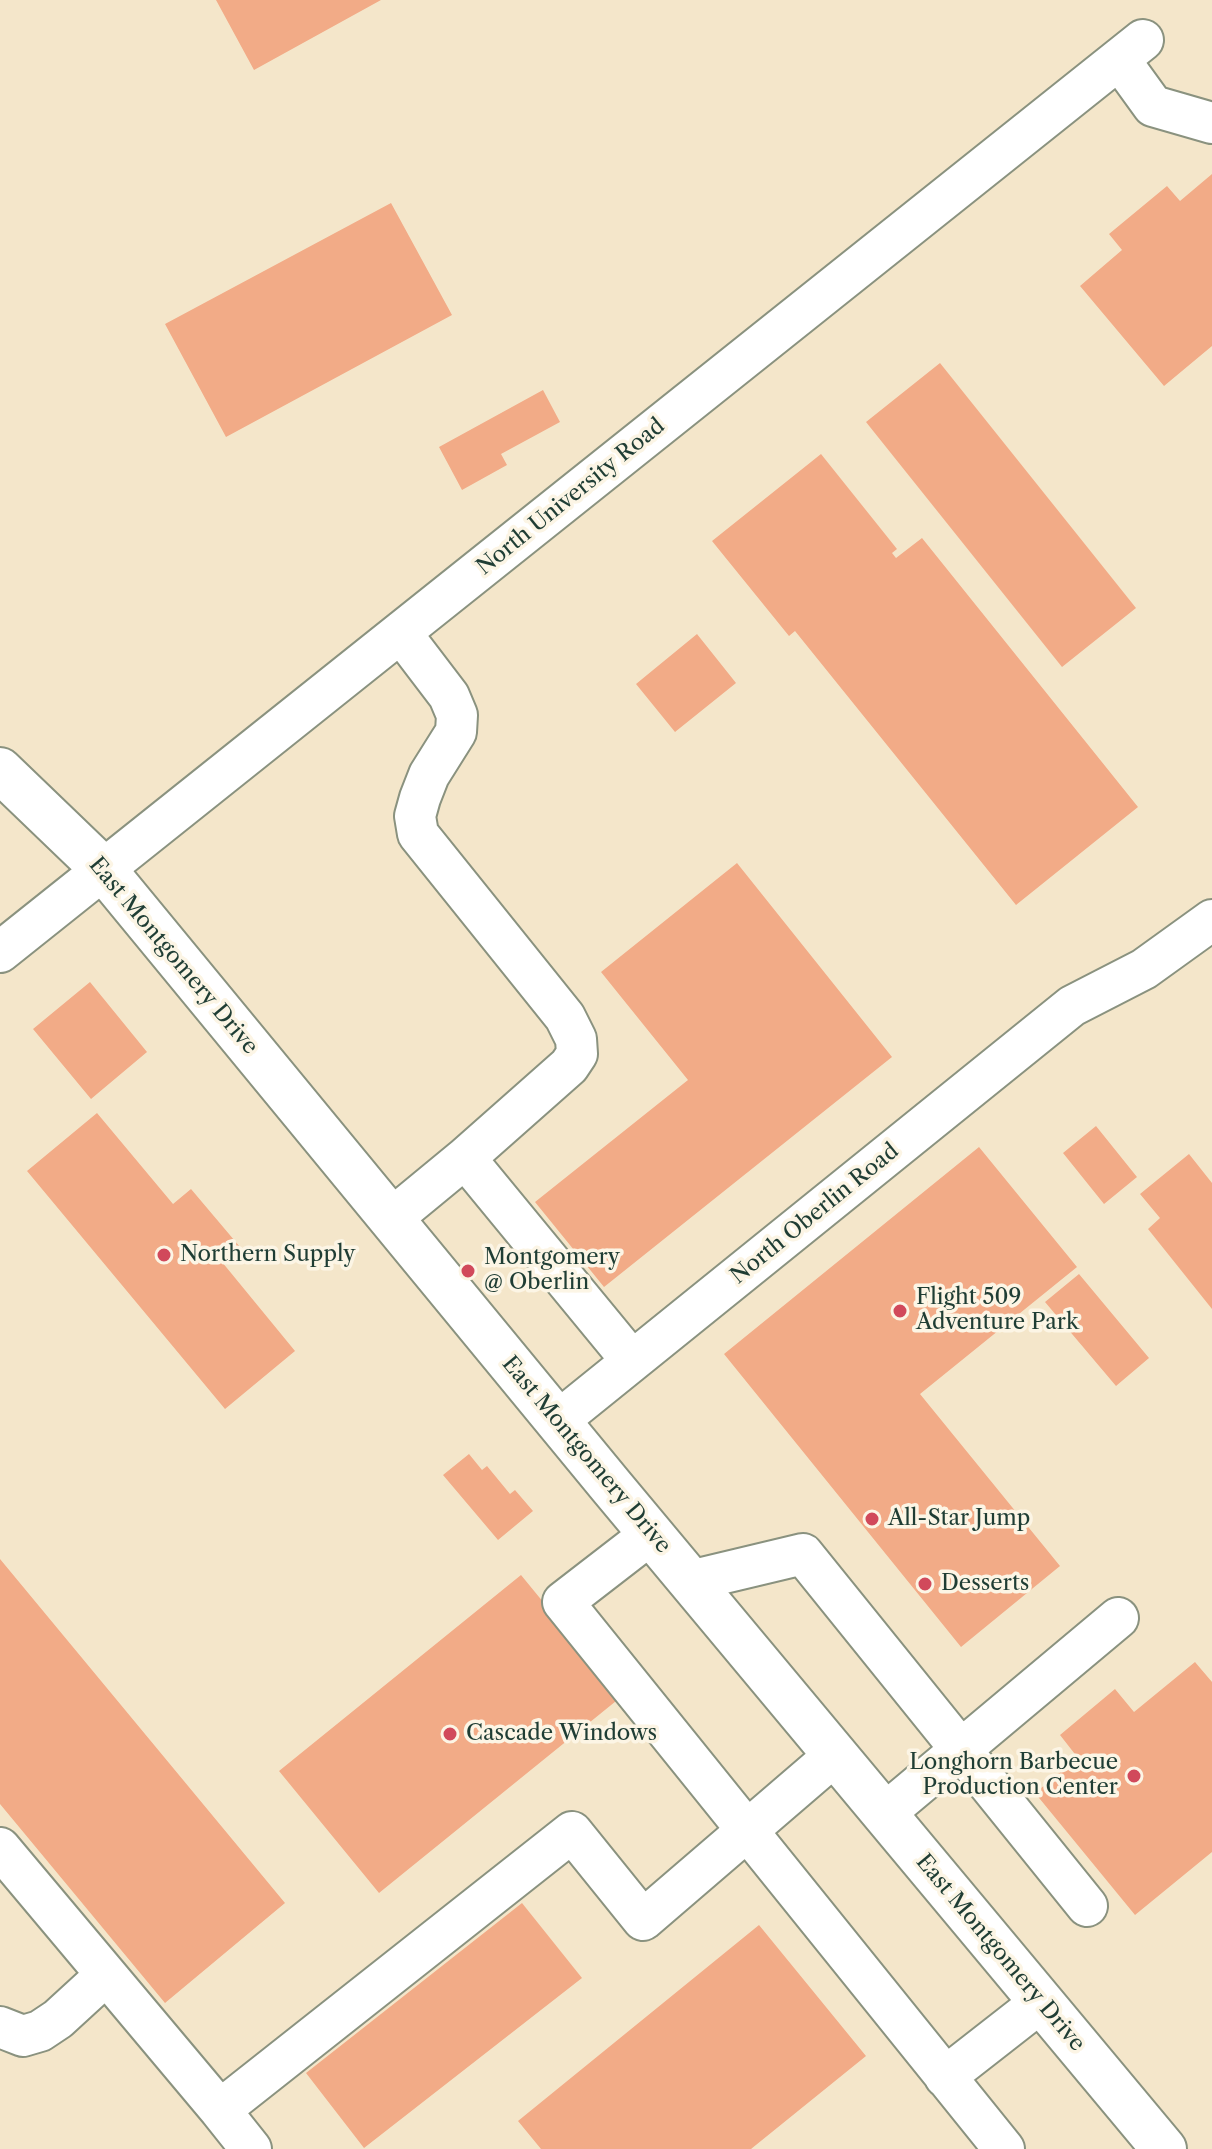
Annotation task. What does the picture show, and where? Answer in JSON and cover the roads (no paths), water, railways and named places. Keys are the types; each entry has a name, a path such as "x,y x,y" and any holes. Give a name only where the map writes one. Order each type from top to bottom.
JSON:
{"main road":[{"name":"East Montgomery Drive","path":"0,770 104,870 651,1534 1164,2149"}],"street":[{"name":"North University Road","path":"0,952 1131,50 1153,106 1212,123"},
{"path":"391,1219 569,1066 577,1054 576,1039 565,1017 418,834 415,816 420,798 429,775 456,732 457,715 449,696 401,633"},
{"name":"North Oberlin Road","path":"558,1421 1072,1006 1144,969 1212,920"},
{"path":"465,1158 632,1361"},
{"path":"651,1534 563,1602 1004,2149"},
{"path":"690,1581 803,1554 1087,1906"},
{"path":"884,1814 1118,1618"},
{"path":"220,2110 572,1832 643,1920 835,1755"},
{"path":"0,1848 251,2149"},
{"path":"0,2027 23,2036 40,2031 58,2019 106,1975"},
{"path":"945,2077 1041,2002"}],"place":[{"name":"Northern Supply","path":"164,1255"},
{"name":"Montgomery @ Oberlin","path":"468,1271"},
{"name":"Flight 509 Adventure Park","path":"900,1311"},
{"name":"All-Star Jump","path":"872,1519"},
{"name":"Desserts","path":"925,1584"},
{"name":"Cascade Windows","path":"450,1734"},
{"name":"Longhorn Barbecue Production Center","path":"1134,1776"}]}
